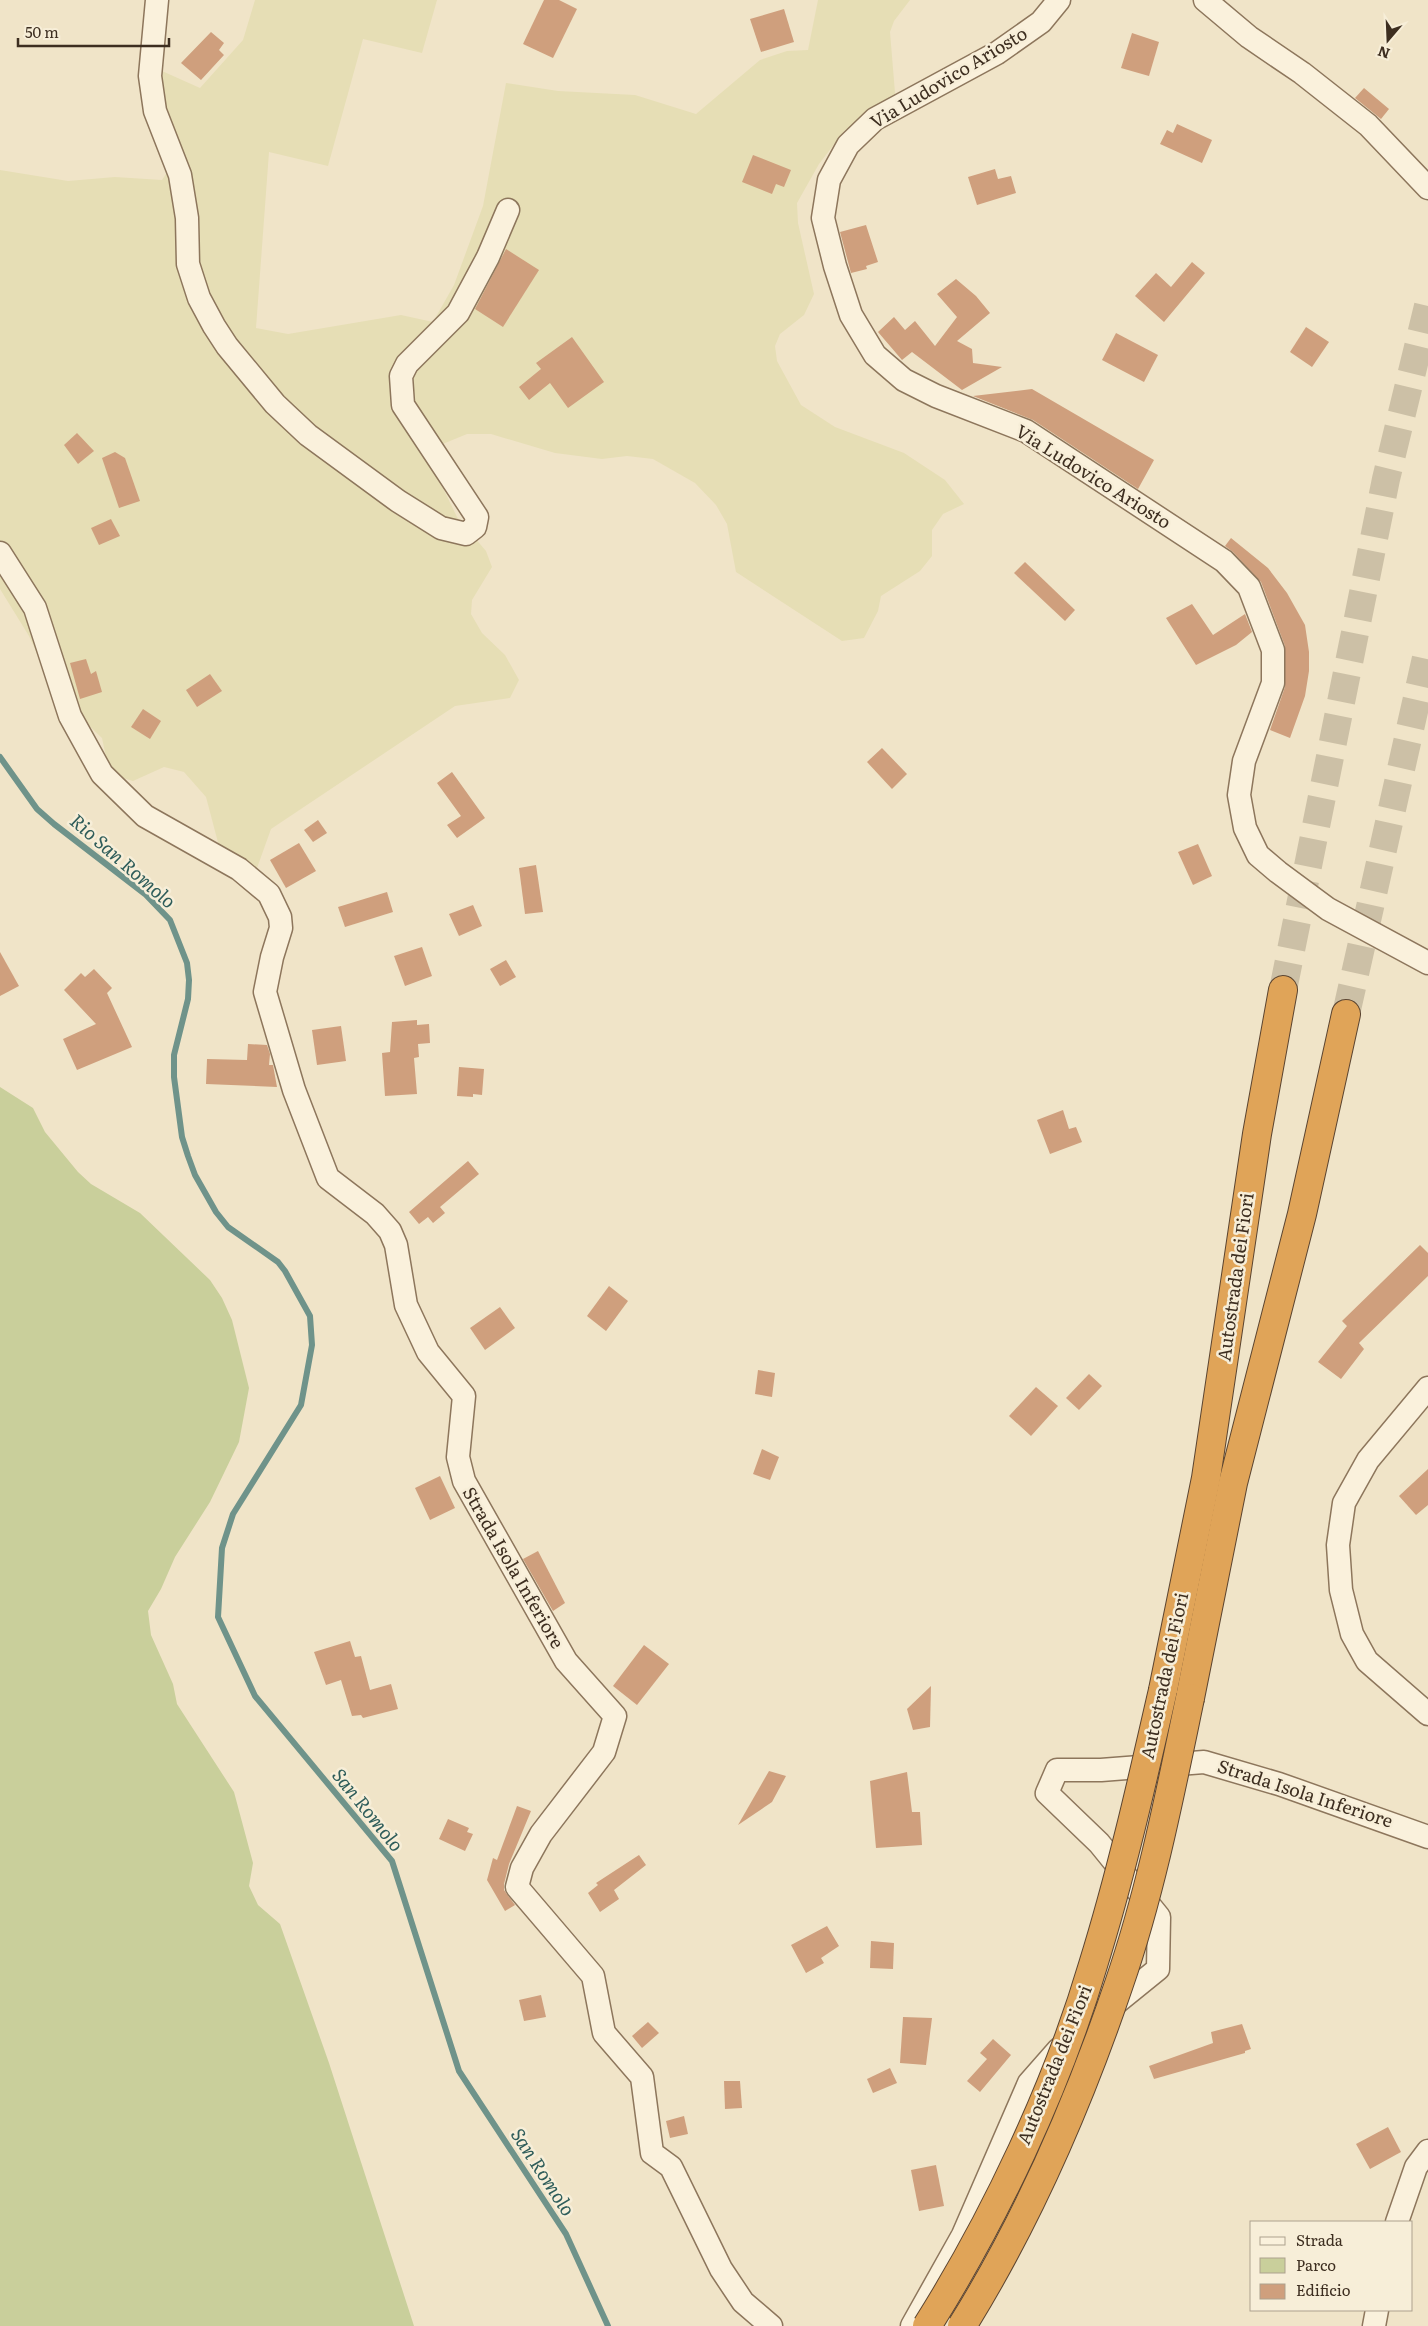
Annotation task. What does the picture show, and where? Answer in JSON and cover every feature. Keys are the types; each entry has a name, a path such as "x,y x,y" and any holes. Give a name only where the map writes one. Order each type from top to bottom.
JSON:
{"highway":[{"name":"Autostrada dei Fiori","path":"927,2326 952,2287 1010,2175 1058,2065 1093,1967 1127,1844 1164,1690 1206,1478 1257,1134 1283,990"},
{"name":"Autostrada dei Fiori","path":"962,2326 1026,2210 1078,2094 1120,1983 1149,1880 1190,1698 1233,1483 1302,1214 1346,1014"}],"street":[{"path":"157,0 150,76 155,111 180,175 187,218 188,264 199,298 214,326 227,346 274,404 308,435 398,501 441,528 456,533 466,534 475,527 478,517 403,405 400,376 407,364 458,313 488,257 508,210"},
{"name":"Via Ludovico Ariosto","path":"1059,0 1041,22 997,53 875,119 848,145 829,180 823,218 835,266 851,316 875,355 904,380 936,396 1026,431 1224,561 1249,587 1273,650 1273,683 1244,761 1239,795 1245,828 1258,854 1320,904 1428,963"},
{"path":"1205,0 1250,37 1302,73 1368,125 1428,188"},
{"name":"Strada Isola Inferiore","path":"0,553 35,608 70,716 102,774 145,816 239,869 269,894 280,917 281,928 272,957 265,992 294,1090 328,1178 375,1214 390,1231 396,1245 406,1305 428,1352 464,1396 458,1457 464,1482 566,1660 615,1716 604,1752 541,1834 522,1868 517,1888 593,1976 604,2032 642,2078 652,2153 671,2167 721,2269 743,2302 771,2326"},
{"path":"1428,1388 1368,1460 1344,1503 1338,1545 1341,1590 1352,1634 1367,1661 1428,1714"},
{"name":"Strada Isola Inferiore","path":"912,2326 963,2235 1029,2083 1058,2050 1158,1969 1159,1917 1099,1843 1047,1793 1057,1770 1101,1770 1204,1762 1279,1784 1428,1836"},
{"path":"1397,2221 1416,2167 1428,2151"},
{"path":"1374,2326 1377,2311"}],"shaded area":[{"path":"255,0 437,0 422,53 363,39 328,166 269,152 256,328 288,334 401,315 433,322 454,285 483,206 506,83 558,91 635,95 696,114 760,60 787,51 808,50 818,0 910,0 894,21 890,32 896,105 845,130 819,164 797,203 798,223 814,294 804,315 780,334 775,346 777,361 801,405 835,427 904,453 945,480 964,504 943,514 932,530 932,556 920,571 881,596 878,611 864,638 842,641 736,572 727,524 716,505 695,483 653,459 627,456 602,459 555,453 491,434 467,434 433,448 430,461 457,517 486,551 492,567 472,600 471,614 482,633 505,655 519,680 510,698 455,706 271,829 257,868 257,891 220,850 206,797 184,772 164,767 133,781 116,776 106,757 102,738 81,718 40,660 29,636 0,589 0,170 68,181 115,177 162,180 172,165 161,115 162,71 200,88 243,40"}],"green space":[{"path":"0,1087 33,1108 45,1132 78,1172 91,1184 140,1213 210,1280 222,1298 232,1320 249,1388 239,1442 210,1502 175,1557 161,1589 148,1611 151,1635 173,1684 177,1704 234,1792 253,1863 249,1886 258,1905 280,1924 329,2063 414,2326 0,2326"}],"building":[{"path":"544,0 559,0 577,9 553,58 523,44"},
{"path":"784,9 794,42 761,52 750,19"},
{"path":"211,32 224,43 219,50 224,55 201,80 181,63"},
{"path":"1132,33 1159,42 1149,76 1121,68"},
{"path":"1364,88 1389,109 1381,119 1355,98"},
{"path":"1177,124 1212,140 1202,163 1160,144 1167,130 1173,133"},
{"path":"753,155 791,170 784,187 776,184 772,194 742,182"},
{"path":"995,169 998,179 1011,176 1016,193 977,205 968,177"},
{"path":"866,225 878,262 866,266 867,269 851,273 840,232"},
{"path":"506,249 539,270 503,327 475,309"},
{"path":"1192,262 1205,273 1164,322 1135,296 1156,273 1171,287"},
{"path":"956,279 976,296 990,313 957,341 972,349 973,363 1002,367 962,390 912,352 902,360 878,332 894,317 905,330 915,321 935,346 957,317 937,294"},
{"path":"1306,327 1329,342 1312,367 1290,352"},
{"path":"1116,333 1158,355 1144,382 1102,360"},
{"path":"572,337 604,382 568,408 550,383 529,400 519,387 541,369 536,363"},
{"path":"1032,389 1154,460 1138,489 1033,420 973,396"},
{"path":"77,433 94,451 78,464 64,445"},
{"path":"115,452 125,458 140,501 119,508 102,458"},
{"path":"111,519 120,536 99,545 91,528"},
{"path":"1231,538 1268,568 1287,593 1305,625 1309,652 1309,671 1305,696 1290,738 1270,730 1285,687 1285,646 1261,582 1225,546"},
{"path":"1025,562 1075,610 1065,621 1014,573"},
{"path":"1192,604 1213,635 1245,614 1252,632 1236,645 1196,665 1166,618"},
{"path":"86,659 91,674 96,671 102,692 80,699 70,663"},
{"path":"210,674 222,691 197,707 186,690"},
{"path":"143,709 161,721 150,739 131,727"},
{"path":"882,748 907,774 892,789 867,762"},
{"path":"452,772 485,818 457,838 447,825 461,816 437,783"},
{"path":"318,820 327,833 313,842 304,830"},
{"path":"299,843 316,871 286,888 270,860"},
{"path":"1198,844 1212,876 1193,885 1178,852"},
{"path":"536,865 543,912 525,914 519,868"},
{"path":"387,892 393,912 345,927 338,907"},
{"path":"473,905 482,926 459,936 449,914"},
{"path":"422,947 432,976 405,986 394,956"},
{"path":"0,952 19,986 0,996"},
{"path":"506,960 516,977 500,986 490,969"},
{"path":"94,969 112,988 107,993 132,1047 77,1070 63,1039 96,1024 64,990 81,973 85,977"},
{"path":"417,1020 417,1025 429,1024 430,1043 418,1044 419,1057 414,1058 417,1094 385,1096 382,1053 390,1052 392,1022"},
{"path":"341,1026 346,1061 317,1065 312,1030"},
{"path":"248,1044 267,1045 270,1054 269,1065 273,1065 277,1087 206,1084 207,1059 247,1060"},
{"path":"459,1067 484,1069 482,1095 473,1094 473,1097 457,1096"},
{"path":"1063,1110 1069,1129 1076,1127 1082,1142 1050,1154 1037,1120"},
{"path":"468,1161 479,1174 440,1207 445,1213 433,1223 428,1217 419,1224 409,1212"},
{"path":"1420,1245 1428,1253 1428,1276 1359,1343 1364,1349 1341,1379 1318,1362 1347,1326 1342,1321"},
{"path":"609,1286 628,1301 606,1331 587,1316"},
{"path":"500,1307 515,1328 485,1350 470,1328"},
{"path":"758,1370 775,1373 772,1397 755,1394"},
{"path":"1089,1374 1102,1386 1079,1410 1066,1398"},
{"path":"1036,1387 1058,1406 1031,1436 1009,1416"},
{"path":"762,1449 779,1457 770,1480 753,1474"},
{"path":"1428,1469 1428,1505 1416,1515 1399,1496"},
{"path":"440,1476 455,1508 430,1520 415,1488"},
{"path":"538,1551 565,1603 553,1611 523,1559"},
{"path":"350,1641 355,1657 361,1656 370,1690 391,1684 398,1709 363,1718 361,1715 352,1716 341,1680 326,1685 314,1652"},
{"path":"644,1645 669,1664 637,1705 613,1686"},
{"path":"931,1686 930,1727 913,1730 907,1709"},
{"path":"769,1771 786,1776 772,1802 738,1825"},
{"path":"907,1772 912,1812 920,1812 922,1845 876,1848 870,1781"},
{"path":"517,1806 531,1811 509,1864 504,1884 504,1890 515,1905 505,1911 487,1880 493,1858 497,1860"},
{"path":"448,1819 469,1828 467,1832 473,1834 465,1851 439,1839"},
{"path":"639,1855 646,1865 614,1890 619,1899 600,1912 588,1893 598,1885 596,1883"},
{"path":"827,1926 839,1946 821,1958 824,1963 806,1973 791,1945"},
{"path":"871,1941 894,1943 893,1969 870,1968"},
{"path":"541,1995 546,2017 524,2021 519,2000"},
{"path":"903,2017 932,2018 926,2065 900,2063"},
{"path":"648,2022 659,2033 642,2048 632,2036"},
{"path":"1242,2024 1251,2049 1245,2051 1245,2053 1154,2079 1149,2066 1213,2043 1211,2032"},
{"path":"993,2039 1011,2055 980,2092 967,2081 987,2059 980,2053"},
{"path":"890,2068 897,2083 873,2093 867,2079"},
{"path":"724,2081 740,2081 742,2108 725,2109"},
{"path":"684,2116 688,2134 670,2138 666,2121"},
{"path":"1388,2127 1401,2152 1370,2169 1356,2144"},
{"path":"936,2165 944,2206 919,2211 911,2170"}],"waterway":[{"name":"San Romolo","path":"0,757 37,809 145,894 170,920 187,963 189,980 188,999 174,1055 174,1077 182,1137 188,1156 195,1175 216,1212 228,1227 278,1262 310,1316 312,1345 301,1405 233,1514 222,1548 218,1617 255,1696 392,1861 459,2071 566,2234 608,2326"}],"tunnel":[{"path":"1283,990 1386,479 1428,306"},
{"path":"1346,1014 1428,649"}],"water label":[{"name":"Rio San Romolo","path":"123,861"}]}
